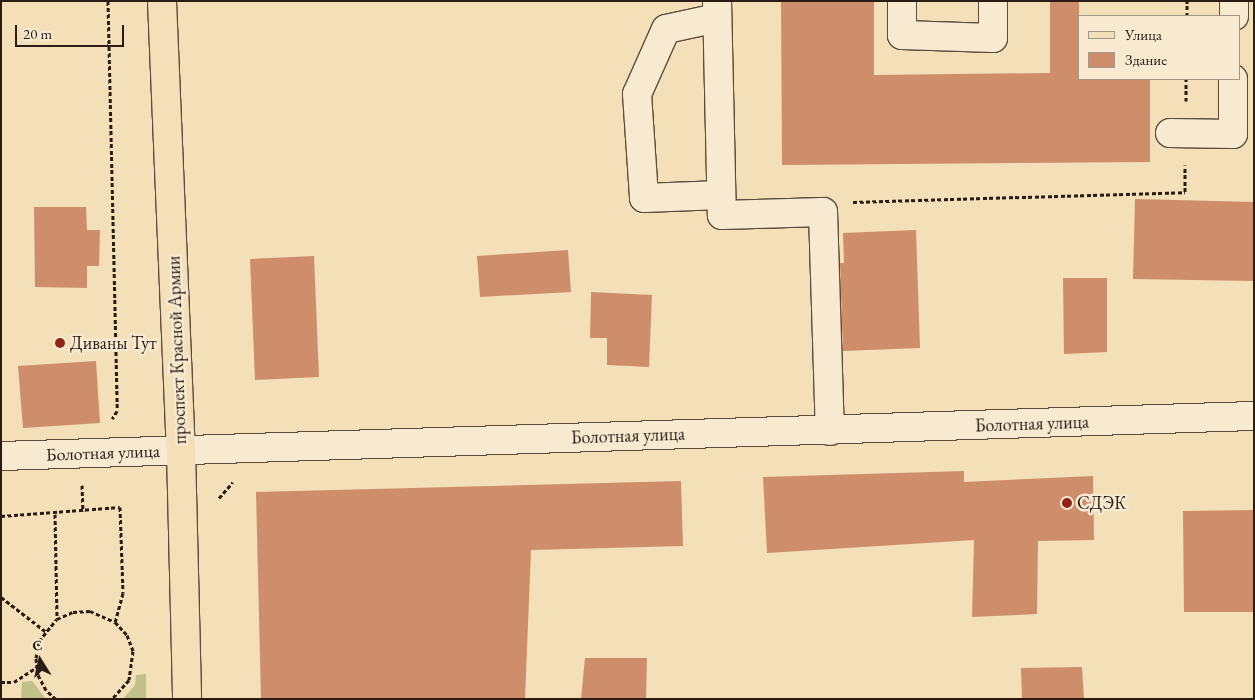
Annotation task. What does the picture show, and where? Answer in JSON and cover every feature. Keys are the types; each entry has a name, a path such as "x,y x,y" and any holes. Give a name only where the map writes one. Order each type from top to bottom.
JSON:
{"main road":[{"name":"проспект Красной Армии","path":"162,1 181,450 187,699"}],"street":[{"path":"902,1 902,35 992,38 993,1"},
{"path":"1234,1 1234,15"},
{"path":"721,195 644,198 637,94 666,29 717,10 722,215 823,212 830,430"},
{"path":"1178,133 1233,134 1233,80"},
{"name":"Болотная улица","path":"1,456 1254,416"}],"path":[{"path":"108,1 117,411 110,425"},
{"path":"1187,1 1187,15"},
{"path":"843,203 1185,192 1178,133 1186,80"},
{"path":"82,477 83,511"},
{"path":"1,516 55,514 120,507 123,594 116,622"},
{"path":"55,514 57,619"},
{"path":"1,597 45,631"},
{"path":"56,699 46,690 37,667 39,642 45,631 57,619 73,612 90,611 116,622 127,635 132,651 133,667 129,680 112,699"},
{"path":"1,682 14,682 37,667"}],"green space":[{"path":"146,674 146,699 123,699 135,685 136,675"},
{"path":"32,681 46,699 21,699 22,682"}],"building":[{"path":"781,1 874,1 874,75 1050,73 1050,1 1079,1 1078,80 1150,80 1150,162 782,165"},
{"path":"1135,199 1254,202 1254,281 1133,279"},
{"path":"34,207 86,207 87,230 100,230 99,266 87,266 87,288 35,287"},
{"path":"916,230 920,348 843,351 840,263 844,263 843,233"},
{"path":"568,250 571,292 480,297 477,256"},
{"path":"314,256 319,377 255,380 250,259"},
{"path":"1063,278 1107,278 1107,352 1064,354"},
{"path":"591,292 652,295 649,367 607,365 607,338 590,338"},
{"path":"96,361 100,423 23,428 18,366"},
{"path":"964,471 964,482 1093,476 1094,540 1038,541 1037,614 972,617 974,540 767,553 763,477"},
{"path":"681,481 683,546 531,550 525,699 261,699 256,492"},
{"path":"1254,510 1254,612 1184,612 1183,511"},
{"path":"585,658 647,658 646,699 581,699"},
{"path":"1082,667 1084,699 1022,699 1021,668"}],"place":[{"name":"Диваны Тут","path":"60,343"},
{"name":"СДЭК","path":"1067,503"}]}
